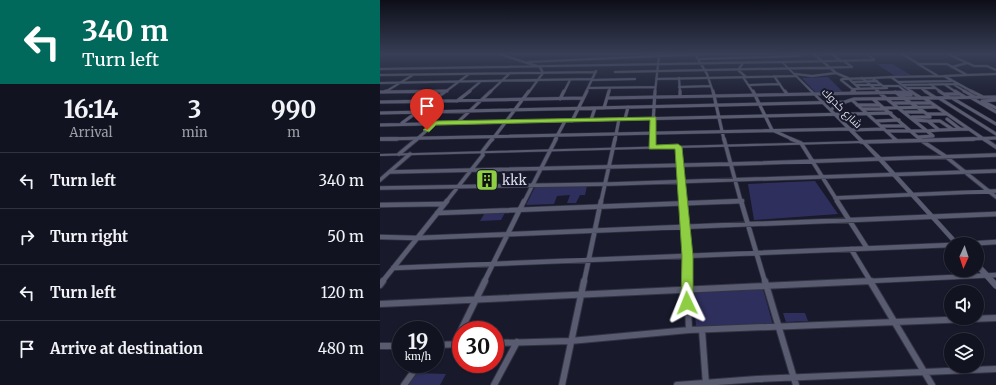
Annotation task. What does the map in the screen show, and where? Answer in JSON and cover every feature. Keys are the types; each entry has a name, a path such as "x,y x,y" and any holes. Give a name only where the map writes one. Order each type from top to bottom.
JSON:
{"street":[{"path":"381,93 417,72"},
{"path":"401,124 472,72"},
{"path":"380,75 596,72 572,120"},
{"path":"613,80 615,72"},
{"path":"634,87 637,72"},
{"path":"652,147 654,97 657,72"},
{"path":"706,72 725,145 796,385"},
{"path":"740,72 746,77"},
{"name":"شارع كدوك","path":"792,72 850,129 861,142 879,158 951,237"},
{"path":"930,72 966,97"},
{"path":"961,72 967,75"},
{"path":"458,122 510,73"},
{"path":"381,284 483,155 482,152 543,73"},
{"path":"656,79 820,75 836,73 856,85 921,140 946,156 996,197"},
{"path":"849,86 871,85 891,89 902,84 917,82 935,85 967,75 996,74"},
{"path":"774,76 787,94"},
{"path":"746,77 743,77 750,85 772,130 801,143 867,248"},
{"path":"679,78 680,96"},
{"path":"871,85 872,78"},
{"path":"872,78 892,78 996,147"},
{"path":"872,78 891,89 930,117"},
{"path":"892,78 902,84 914,98"},
{"path":"380,84 635,79"},
{"path":"560,99 570,80"},
{"path":"457,101 480,81"},
{"path":"849,86 871,85 879,82"},
{"path":"849,86 871,85 879,82"},
{"path":"897,141 844,91 849,86 871,85 891,89 902,84 917,82 935,85 961,94"},
{"path":"902,84 917,82 935,85 945,83 958,85 996,103"},
{"path":"902,84 917,82 938,98 996,134"},
{"path":"935,85 945,83 958,85 975,97"},
{"path":"935,85 945,83 958,85"},
{"path":"935,85 945,83 958,85"},
{"path":"750,85 780,84"},
{"path":"607,98 846,93 856,85 871,85 912,117 933,136 918,137"},
{"path":"935,85 951,98 996,124"},
{"path":"588,88 655,86"},
{"path":"679,87 711,86"},
{"path":"604,108 610,88"},
{"path":"381,93 448,91"},
{"path":"899,95 911,95"},
{"path":"970,97 989,106 996,103"},
{"path":"884,129 894,117 897,105 903,98 984,97 996,103"},
{"path":"380,102 583,98"},
{"path":"380,125 719,117 832,112 859,106 872,99 925,113 943,111"},
{"path":"991,100 982,101 996,112"},
{"path":"832,112 836,105 845,102"},
{"path":"380,113 845,102 894,117 927,131 952,129 970,130"},
{"path":"980,103 996,103"},
{"path":"897,105 932,104"},
{"path":"897,105 932,104"},
{"path":"897,105 914,105 943,111"},
{"path":"859,106 894,117"},
{"path":"859,106 894,117"},
{"path":"625,119 628,107"},
{"path":"591,120 596,108"},
{"path":"912,117 950,116"},
{"path":"873,119 894,117"},
{"path":"873,119 894,117"},
{"path":"873,119 894,117"},
{"path":"884,129 894,117"},
{"path":"884,129 894,117"},
{"path":"562,385 570,341 590,260 619,119"},
{"path":"947,119 960,129"},
{"path":"915,120 940,121 954,119"},
{"path":"466,321 477,300 492,263 521,210 565,121"},
{"path":"928,121 939,130"},
{"path":"940,121 952,129"},
{"path":"399,154 435,123"},
{"path":"380,139 772,130 884,129"},
{"path":"380,155 996,138"},
{"path":"678,147 684,226 688,256 686,290 689,330"},
{"path":"380,180 410,154"},
{"path":"389,172 731,164 996,155"},
{"path":"380,188 605,185 996,171"},
{"path":"380,194 386,188"},
{"path":"835,198 996,191"},
{"path":"437,213 742,201"},
{"path":"380,205 443,204"},
{"path":"380,237 418,238 996,214"},
{"path":"984,243 996,242"},
{"path":"393,268 944,245"},
{"path":"851,249 932,385"},
{"path":"984,273 996,286"},
{"path":"380,304 767,287 996,275"},
{"path":"504,343 570,341 689,330 996,318"},
{"path":"702,330 706,384"},
{"path":"494,385 517,342"},
{"path":"380,346 392,346"},
{"path":"676,385 706,384 793,376 925,373 996,369"},
{"path":"404,385 413,373"}],"shaded area":[{"path":"889,72 906,72 911,75 895,76"},
{"path":"828,77 843,92 815,92 802,78"},
{"path":"815,181 838,214 754,220 748,184"},
{"path":"587,186 585,195 580,195 576,203 567,203 570,195 557,196 554,204 526,205 535,187"},
{"path":"486,211 506,211 501,220 480,221"},
{"path":"763,289 773,325 696,326 693,292"},
{"path":"783,313 805,313 808,321 786,322"},
{"path":"417,373 446,374 440,385 408,385"}],"place":[{"name":"kkk","path":"487,180"}],"route":[{"path":"427,130 435,123 653,118 652,147 678,147 684,226 688,256 686,290 687,303"}]}
